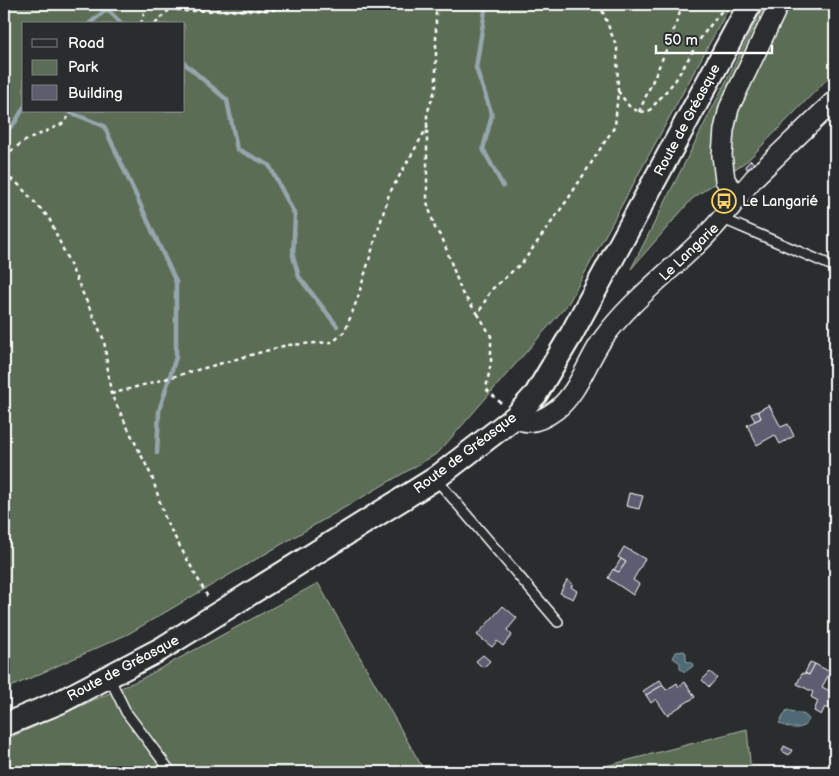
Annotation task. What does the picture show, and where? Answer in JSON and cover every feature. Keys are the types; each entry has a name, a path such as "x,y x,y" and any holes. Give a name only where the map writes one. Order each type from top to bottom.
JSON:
{"street":[{"name":"Route de Gréasque","path":"4,725 60,702 161,649 436,478 516,416 536,394 571,335 750,4"},
{"path":"738,196 725,180 722,155 724,130 729,108 779,4"},
{"name":"Le Langarie","path":"516,416 522,422 532,422 561,406 571,394 603,339 622,316 723,219 738,196 755,176 835,100"}],"lane":[{"path":"723,219 835,266"},
{"path":"436,478 558,622"},
{"path":"108,677 126,712 171,772"}],"path":[{"path":"141,22 146,4"},
{"path":"161,4 182,11 272,10 303,4"},
{"path":"157,22 175,4"},
{"path":"436,4 436,87 428,114 427,202 435,228 443,240 462,293 478,314 491,336 491,362 486,389 516,416"},
{"path":"478,314 491,290 523,262 568,199 615,126 618,91 617,48 601,8 597,4"},
{"path":"638,112 668,46 683,4"},
{"path":"618,91 628,106 638,112 649,111 675,81 702,36 727,4"},
{"path":"4,156 23,142 64,123 71,112"},
{"path":"111,394 287,345 333,342 345,331 357,300 389,194 428,126"},
{"path":"4,174 18,184 49,218 104,340 111,394 152,477 166,520 217,614"}],"green space":[{"path":"4,4 731,4 568,304 438,453 128,634 4,690"},
{"path":"765,4 835,4 835,71 748,160 692,199 631,269"},
{"path":"318,583 425,772 4,772 4,740 141,679"},
{"path":"747,729 751,772 583,772"}],"water":[{"path":"684,651 686,653 686,661 692,663 693,666 685,672 680,669 680,663 673,658 676,652"},
{"path":"787,710 805,715 809,719 807,723 800,728 792,728 779,723"}],"building":[{"path":"751,160 754,164 748,170 745,166"},
{"path":"769,405 781,427 788,424 794,436 780,444 775,435 757,445 747,425 761,418 758,411"},
{"path":"758,411 761,418 755,421 751,414"},
{"path":"629,493 643,496 639,509 626,506"},
{"path":"624,547 645,559 633,580 639,584 633,595 608,578 613,569 619,572 626,562 618,557"},
{"path":"621,559 626,562 619,572 614,570"},
{"path":"567,580 573,584 571,587 577,591 573,599 560,593"},
{"path":"503,606 517,618 507,630 512,635 503,646 497,641 492,647 477,635"},
{"path":"483,655 490,661 483,668 476,661"},
{"path":"810,662 815,664 809,675 805,673"},
{"path":"815,664 830,672 822,687 830,691 833,687 835,688 833,711 825,707 821,715 814,711 818,701 811,697 813,692 797,684 802,673 809,675"},
{"path":"710,672 717,678 709,687 702,680"},
{"path":"660,680 663,685 646,695 643,691"},
{"path":"685,682 695,697 667,715 656,699 651,703 646,695 663,685 666,690 677,683 679,687"},
{"path":"784,746 792,750 789,755 782,751"}],"waterway":[{"path":"91,22 113,4"},
{"path":"486,4 476,68 492,115 483,149 503,186"},
{"path":"108,10 120,22"},
{"path":"185,64 227,100 237,149 269,165 295,215 293,256 299,277 337,326"},
{"path":"4,134 16,121 22,110"},
{"path":"69,112 104,126 176,282 176,357 159,411 157,453"}],"place":[{"name":"Le Langarié","path":"724,201"}]}
